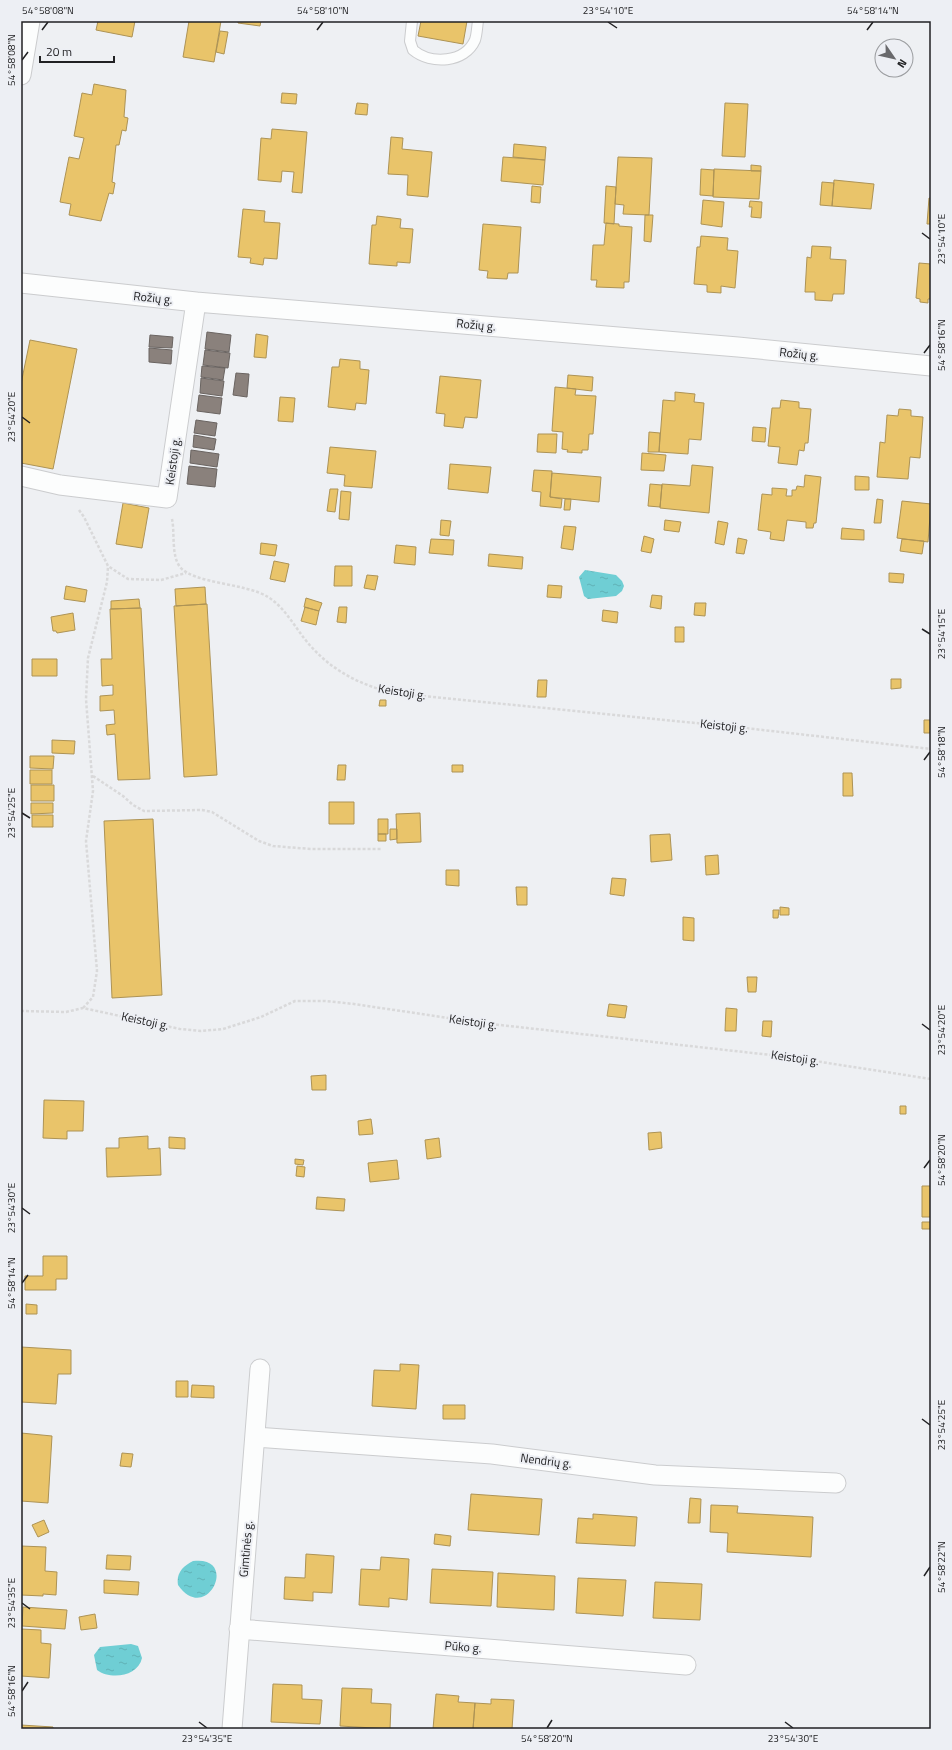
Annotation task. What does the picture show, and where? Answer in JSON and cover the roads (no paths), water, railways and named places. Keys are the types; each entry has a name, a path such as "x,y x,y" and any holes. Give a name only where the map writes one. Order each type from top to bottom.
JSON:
{"street":[{"path":"21,74 30,21"},
{"name":"Rožių g.","path":"21,283 196,302 738,347 931,366"},
{"name":"Keistoji g.","path":"21,476 60,485 167,498 196,302"},
{"name":"Gimtinės g.","path":"232,1729 260,1369"},
{"name":"Nendrių g.","path":"255,1437 492,1454 656,1475 836,1483"},
{"name":"Pūko g.","path":"239,1629 686,1665"}],"lane":[{"path":"412,21 410,41 413,50 429,58 447,60 461,56 472,45 475,39 478,21"}],"water":[{"path":"585,570 616,575 622,581 624,586 622,591 616,596 588,599 584,596 579,577"},
{"path":"193,1561 207,1562 215,1568 217,1577 214,1586 208,1594 199,1598 189,1595 178,1585 179,1573 186,1565"},
{"path":"131,1644 138,1646 142,1658 135,1669 129,1673 116,1676 97,1670 94,1655 100,1647"}]}
